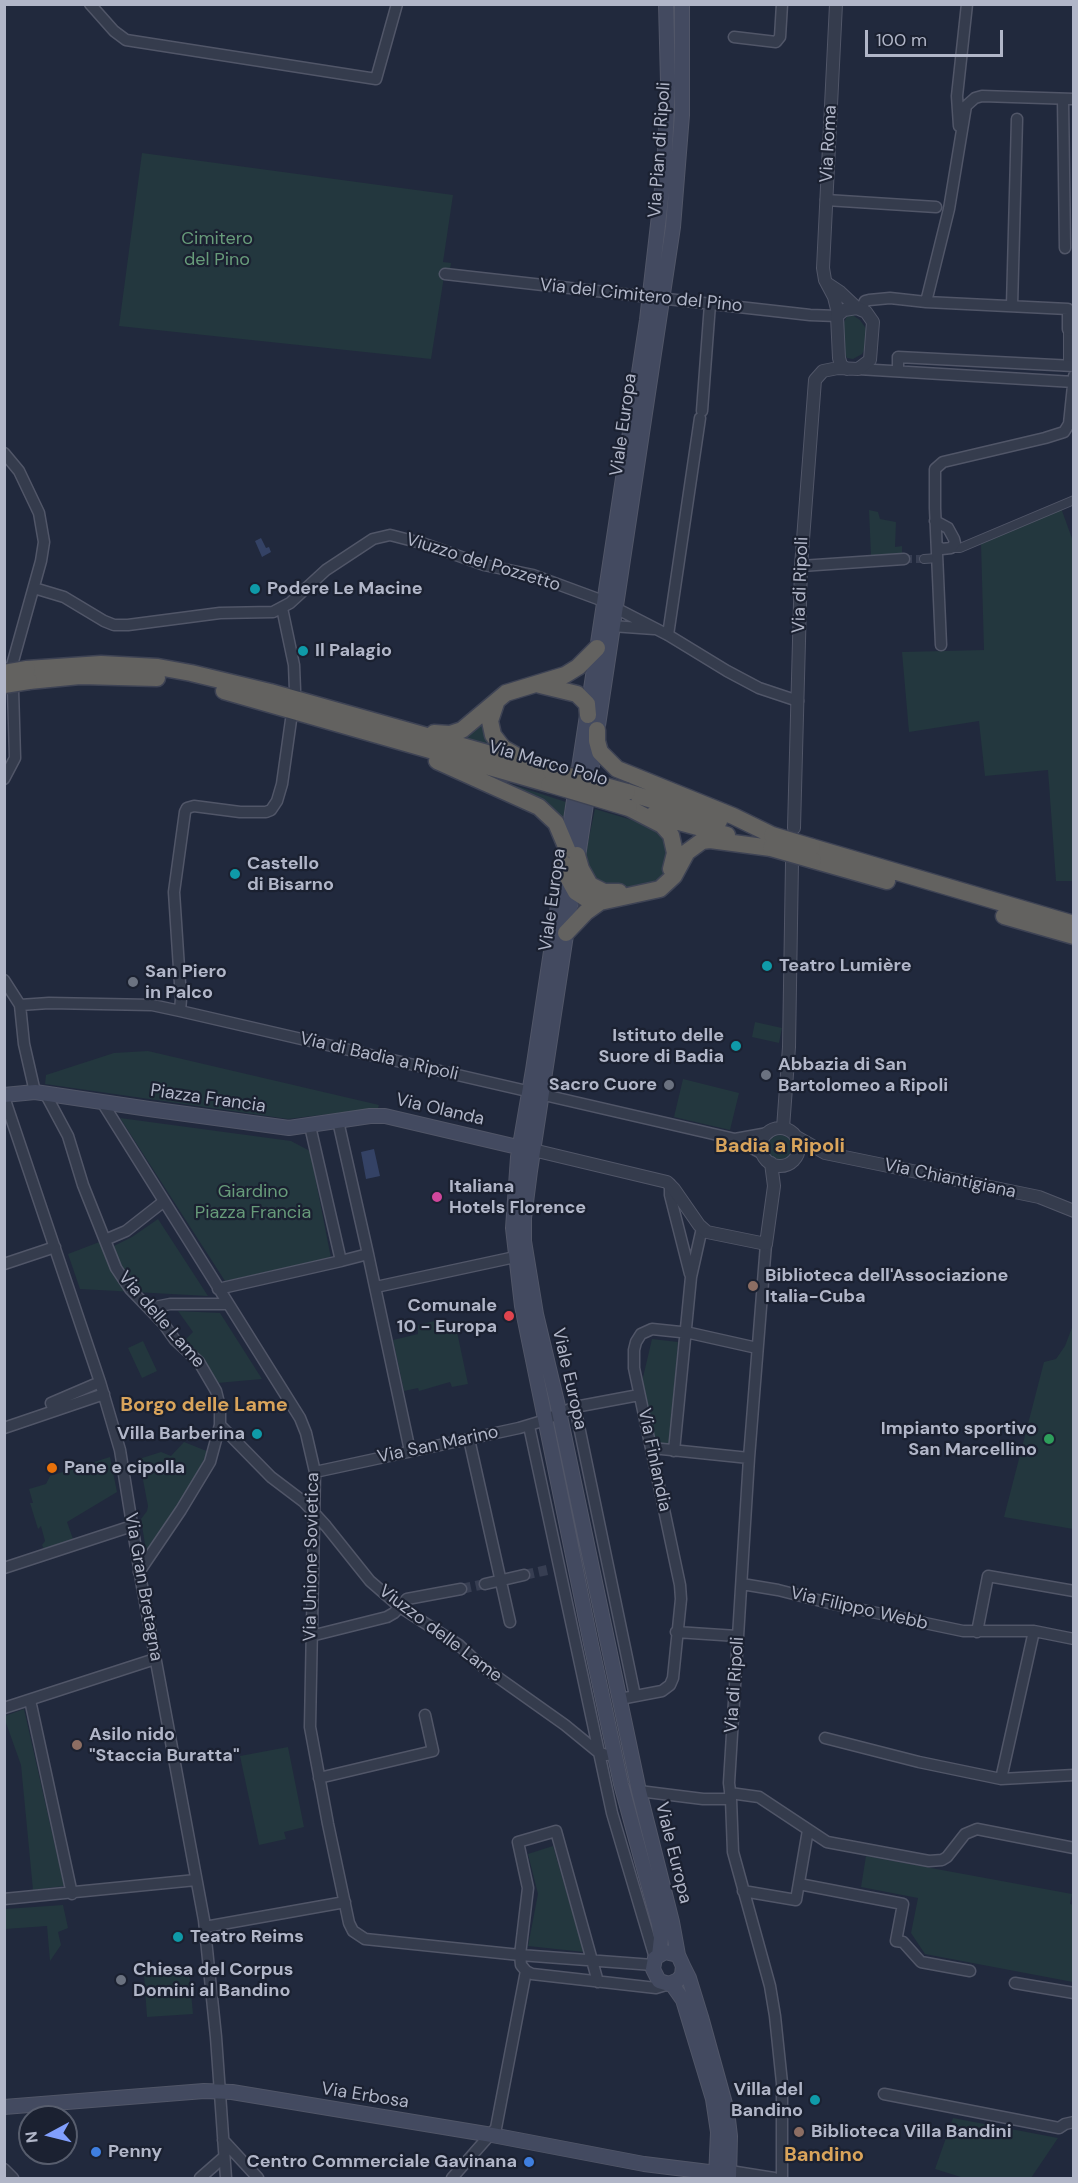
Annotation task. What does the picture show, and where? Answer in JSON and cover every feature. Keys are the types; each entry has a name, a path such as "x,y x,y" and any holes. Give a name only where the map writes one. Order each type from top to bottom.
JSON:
{"highway":[{"path":"390,733 455,733 470,724 500,697 512,690 537,685 575,670 597,648"},
{"name":"Via Marco Polo","path":"9,687 18,672 101,663 176,670 270,692 390,733 628,800 710,818 812,854 1074,936"},
{"path":"537,685 577,694 587,704 588,715"},
{"path":"500,697 492,710 490,722 496,740 508,752 550,778"},
{"path":"597,730 600,752 617,769 733,816 772,841"},
{"path":"390,733 539,807 556,823 569,856 585,878 593,887 601,891 614,892 652,885 666,877 675,860 675,848 671,835 662,825 628,800"},
{"path":"566,933 586,912 600,902 660,889 674,876 687,852 702,841 772,841"},
{"name":"Via Marco Polo","path":"812,854 1074,924"},
{"path":"569,856 572,886 580,896 600,902"}],"main road":[{"name":"Via Pian di Ripoli","path":"656,297 668,82 666,4"},
{"name":"Via Pian di Ripoli","path":"656,297 673,227 682,115 682,4"},
{"name":"Viale Europa","path":"610,605 612,629 597,730 585,770 588,715 597,648 610,605 656,297"},
{"name":"Viale Europa","path":"536,1092 569,856 580,802"},
{"name":"Viale Europa","path":"572,886 566,933 513,1213 515,1257 522,1306 621,1784 659,1924 661,1938 656,1959"},
{"name":"Piazza Francia","path":"4,1096 40,1092 289,1128 338,1121"},
{"name":"Via Olanda","path":"338,1121 385,1116 526,1149"},
{"name":"Viale Europa","path":"526,1149 525,1249 536,1314 639,1791 680,1960 698,2007 727,2111 730,2136 723,2175"},
{"path":"670,1984 681,1977 680,1960 668,1952 656,1959 657,1979 670,1984 681,1994 685,2005 713,2099 723,2175"},
{"name":"Via Erbosa","path":"4,2108 220,2091 453,2128 653,2165 723,2175"}],"street":[{"path":"90,4 114,31 126,40 376,79 397,4"},
{"path":"734,37 776,42 780,37 782,4"},
{"name":"Via Roma","path":"836,4 822,268 834,297 838,315 838,358 841,365 852,369"},
{"path":"962,138 957,103 968,4"},
{"path":"926,302 950,209 966,106 979,96 1068,99 1069,174 1065,248"},
{"path":"1012,306 1017,119"},
{"path":"826,200 936,207"},
{"name":"Via del Cimitero del Pino","path":"445,274 810,315 838,315"},
{"path":"827,283 873,322"},
{"path":"852,369 870,360 873,349 873,322 877,305 890,298"},
{"path":"838,315 849,308 859,308 865,301 890,298 1068,309 1073,382 1069,424 1066,430 1045,438 943,462 934,472 935,508 939,522 937,546 941,645"},
{"path":"668,635 701,414 710,304"},
{"path":"873,349 880,364 896,371"},
{"path":"896,371 898,357 1072,369"},
{"path":"975,361 975,376"},
{"path":"852,369 1073,382"},
{"name":"Via di Ripoli","path":"794,828 801,566 815,380 822,371 852,369"},
{"path":"4,453 19,471 39,513 44,530 43,551 18,672"},
{"path":"937,546 942,549 960,548 1074,500"},
{"path":"939,522 953,535 954,543 951,548"},
{"name":"Viuzzo del Pozzetto","path":"282,608 326,570 373,539 390,535 425,544 484,565 533,575 610,605 668,635 759,688 798,700"},
{"path":"924,559 938,558"},
{"path":"801,566 904,559"},
{"path":"34,588 64,597 114,625 220,613 273,612 282,608 294,664 295,690"},
{"path":"612,629 657,630"},
{"path":"4,779 15,758 9,687"},
{"path":"180,1011 174,892 185,812 187,808 194,806 240,812 271,810 282,784 291,720"},
{"path":"783,1128 789,1047 792,862"},
{"name":"Via delle Lame","path":"4,980 20,1005 24,1044 40,1092 68,1136 83,1185 116,1269 125,1284 150,1308 175,1340 199,1362 210,1379 218,1399 220,1425 210,1462 182,1510 139,1572"},
{"name":"Via di Badia a Ripoli","path":"20,1005 49,1003 152,1005 735,1138 767,1159"},
{"name":"Via Gran Bretagna","path":"4,1096 104,1394 122,1456 139,1572 205,1927 226,2178"},
{"name":"Via Unione Sovietica","path":"102,1102 302,1423 315,1472 309,1718 350,1927 360,1938 520,1955 592,1960 656,1959"},
{"path":"338,1121 410,1451"},
{"path":"309,1126 341,1261"},
{"path":"783,1128 795,1136 799,1146 798,1153 791,1162 777,1165 767,1159 762,1143 768,1133 783,1128"},
{"name":"Via di Badia a Ripoli","path":"735,1138 768,1133"},
{"name":"Via Chiantigiana","path":"795,1136 825,1153 1039,1197 1074,1211"},
{"path":"526,1149 670,1184 702,1228 711,1233 766,1244"},
{"name":"Via Chiantigiana","path":"791,1162 825,1153"},
{"name":"Via di Ripoli","path":"767,1159 774,1186 766,1244 757,1348 729,1779 733,1852 770,1986 775,2016 782,2083 782,2178"},
{"name":"Via di Ripoli","path":"774,1186 791,1162"},
{"path":"670,1184 670,1195 691,1277"},
{"path":"105,1240 126,1231 163,1202"},
{"path":"674,1451 684,1332 691,1277 702,1228"},
{"path":"4,1264 55,1247"},
{"path":"218,1289 368,1254"},
{"path":"376,1287 515,1257"},
{"path":"150,1308 170,1304 227,1304"},
{"name":"Via Finlandia","path":"635,1696 662,1691 670,1685 673,1678 681,1599 652,1448 639,1395 634,1356 637,1339 649,1330 684,1332"},
{"path":"684,1332 757,1348"},
{"path":"54,1411 51,1403 100,1383"},
{"path":"4,1428 104,1394"},
{"name":"Via San Marino","path":"315,1472 529,1426 575,1407 639,1395"},
{"name":"Viale Europa","path":"575,1407 635,1696"},
{"name":"Viuzzo delle Lame","path":"220,1425 271,1477 304,1502 370,1581 400,1606 459,1645 479,1664 565,1725 598,1752"},
{"path":"529,1426 554,1569 624,1858 656,1959"},
{"path":"469,1439 510,1622"},
{"path":"652,1448 749,1458"},
{"path":"4,1568 132,1526"},
{"path":"484,1584 524,1575"},
{"path":"977,1632 988,1576 1074,1591"},
{"name":"Via Filippo Webb","path":"741,1584 778,1590 945,1628 977,1632 1034,1631 1074,1639"},
{"path":"310,1636 387,1617 407,1599 461,1589"},
{"path":"1001,1779 1034,1631"},
{"path":"676,1632 737,1636"},
{"path":"4,1708 155,1659"},
{"path":"620,1699 635,1696"},
{"path":"30,1700 72,1894"},
{"path":"319,1778 433,1751 425,1715"},
{"path":"825,1738 920,1762 1001,1779 1074,1775"},
{"path":"598,1752 606,1755 615,1753"},
{"path":"639,1791 703,1799 731,1796 759,1797 827,1842 929,1861 942,1860 947,1857 965,1834 977,1829 1074,1848"},
{"path":"743,1891 796,1900 808,1830"},
{"path":"598,1982 556,1831 518,1842 528,1888 520,1955 521,1965 526,1971 532,1974 598,1982 656,1988 670,1984"},
{"path":"4,1899 196,1880"},
{"path":"799,1884 903,1904 896,1941 903,1942 921,1962 970,1971"},
{"path":"205,1927 345,1902"},
{"path":"452,2178 492,2135 497,2125 526,1971"},
{"path":"1015,1983 1074,1993"},
{"path":"884,2094 1059,2128 1074,2122"},
{"path":"453,2128 468,2133 472,2140 472,2151 466,2163"},
{"path":"222,2140 258,2178"},
{"path":"200,2178 224,2157"},
{"path":"4,2169 13,2178"},
{"name":"Via Erbosa","path":"723,2175 774,2178"}],"green space":[{"name":"Cimitero del Pino","path":"142,153 453,195 443,262 451,263 450,270 445,270 431,359 119,326"},
{"path":"851,314 860,320 867,330 865,349 862,354 853,359 847,358 843,351 844,322"},
{"path":"1061,508 1074,544 1073,881 1056,881 1048,770 985,776 979,721 909,732 902,652 984,650 981,544"},
{"path":"869,510 878,512 880,519 896,522 895,547 902,546 902,555 871,556"},
{"path":"485,717 495,747 455,738"},
{"path":"483,775 566,802 562,825"},
{"path":"595,809 659,828 671,843 665,874 652,883 613,889 595,882 586,866 585,856"},
{"path":"755,1022 782,1028 779,1043 752,1037"},
{"path":"148,1051 379,1105 378,1108 288,1119 45,1084 46,1075 114,1053"},
{"path":"683,1079 739,1093 730,1130 674,1117"},
{"name":"Giardino Piazza Francia","path":"120,1118 291,1141 310,1151 331,1258 225,1281"},
{"path":"775,1135 785,1135 792,1142 792,1152 785,1159 775,1159 768,1152 768,1142"},
{"path":"158,1219 208,1296 80,1289 68,1254 102,1241 105,1248 114,1246"},
{"path":"178,1311 220,1313 262,1379 217,1383 185,1340 193,1332"},
{"path":"443,1319 448,1329 456,1327 468,1384 452,1387 450,1382 419,1391 418,1388 404,1391 393,1340 418,1334 418,1325"},
{"name":"Impianto sportivo San Marcellino","path":"1073,1325 1073,1529 1004,1517 1044,1362 1056,1359 1065,1346"},
{"path":"652,1339 678,1342 669,1446 654,1445 641,1386"},
{"path":"143,1341 157,1371 142,1378 128,1348"},
{"path":"184,1442 209,1452 147,1557 141,1519 148,1506 139,1459 161,1452 171,1456"},
{"path":"110,1457 117,1492 67,1522 73,1539 44,1549 42,1545 45,1541 41,1526 38,1529 30,1503 33,1503 29,1489 46,1484 50,1476"},
{"path":"24,1709 64,1886 33,1890 21,1765 5,1720 5,1716"},
{"path":"288,1747 304,1827 284,1832 286,1839 259,1845 240,1756"},
{"path":"553,1846 584,1952 528,1946 538,1894 528,1854"},
{"path":"866,1856 1072,1894 1070,1904 1074,1905 1073,1982 925,1954 911,1933 918,1898 861,1887"},
{"path":"63,1905 68,1928 58,1932 61,1945 50,1961 47,1926 5,1929 5,1909"},
{"path":"189,1971 193,2014 147,2017 144,1974"},
{"path":"953,2118 1058,2138 1031,2178 964,2178 935,2169"}],"water":[{"path":"261,538 271,552 262,557 255,541"},
{"path":"374,1149 380,1176 366,1179 361,1152"}],"tunnel":[{"path":"904,559 924,559"},
{"path":"524,1575 547,1570"},
{"path":"461,1589 485,1584"}],"place":[{"name":"Podere Le Macine","path":"255,589"},
{"name":"Il Palagio","path":"303,651"},
{"name":"Castello di Bisarno","path":"235,874"},
{"name":"Teatro Lumière","path":"767,966"},
{"name":"San Piero in Palco","path":"133,982"},
{"name":"Istituto delle Suore di Badia","path":"736,1046"},
{"name":"Abbazia di San Bartolomeo a Ripoli","path":"766,1075"},
{"name":"Sacro Cuore","path":"669,1085"},
{"name":"Italiana Hotels Florence","path":"437,1197"},
{"name":"Biblioteca dell'Associazione Italia-Cuba","path":"753,1286"},
{"name":"Comunale 10 - Europa","path":"509,1316"},
{"name":"Villa Barberina","path":"257,1434"},
{"name":"Impianto sportivo San Marcellino","path":"1049,1439"},
{"name":"Pane e cipolla","path":"52,1468"},
{"name":"Asilo nido \"Staccia Buratta\"","path":"77,1745"},
{"name":"Teatro Reims","path":"178,1937"},
{"name":"Chiesa del Corpus Domini al Bandino","path":"121,1980"},
{"name":"Villa del Bandino","path":"815,2100"},
{"name":"Biblioteca Villa Bandini","path":"799,2132"},
{"name":"Penny","path":"96,2152"},
{"name":"Centro Commerciale Gavinana","path":"529,2162"}],"district":[{"name":"Badia a Ripoli","path":"780,1147"},
{"name":"Borgo delle Lame","path":"204,1406"},
{"name":"Bandino","path":"824,2156"}]}
